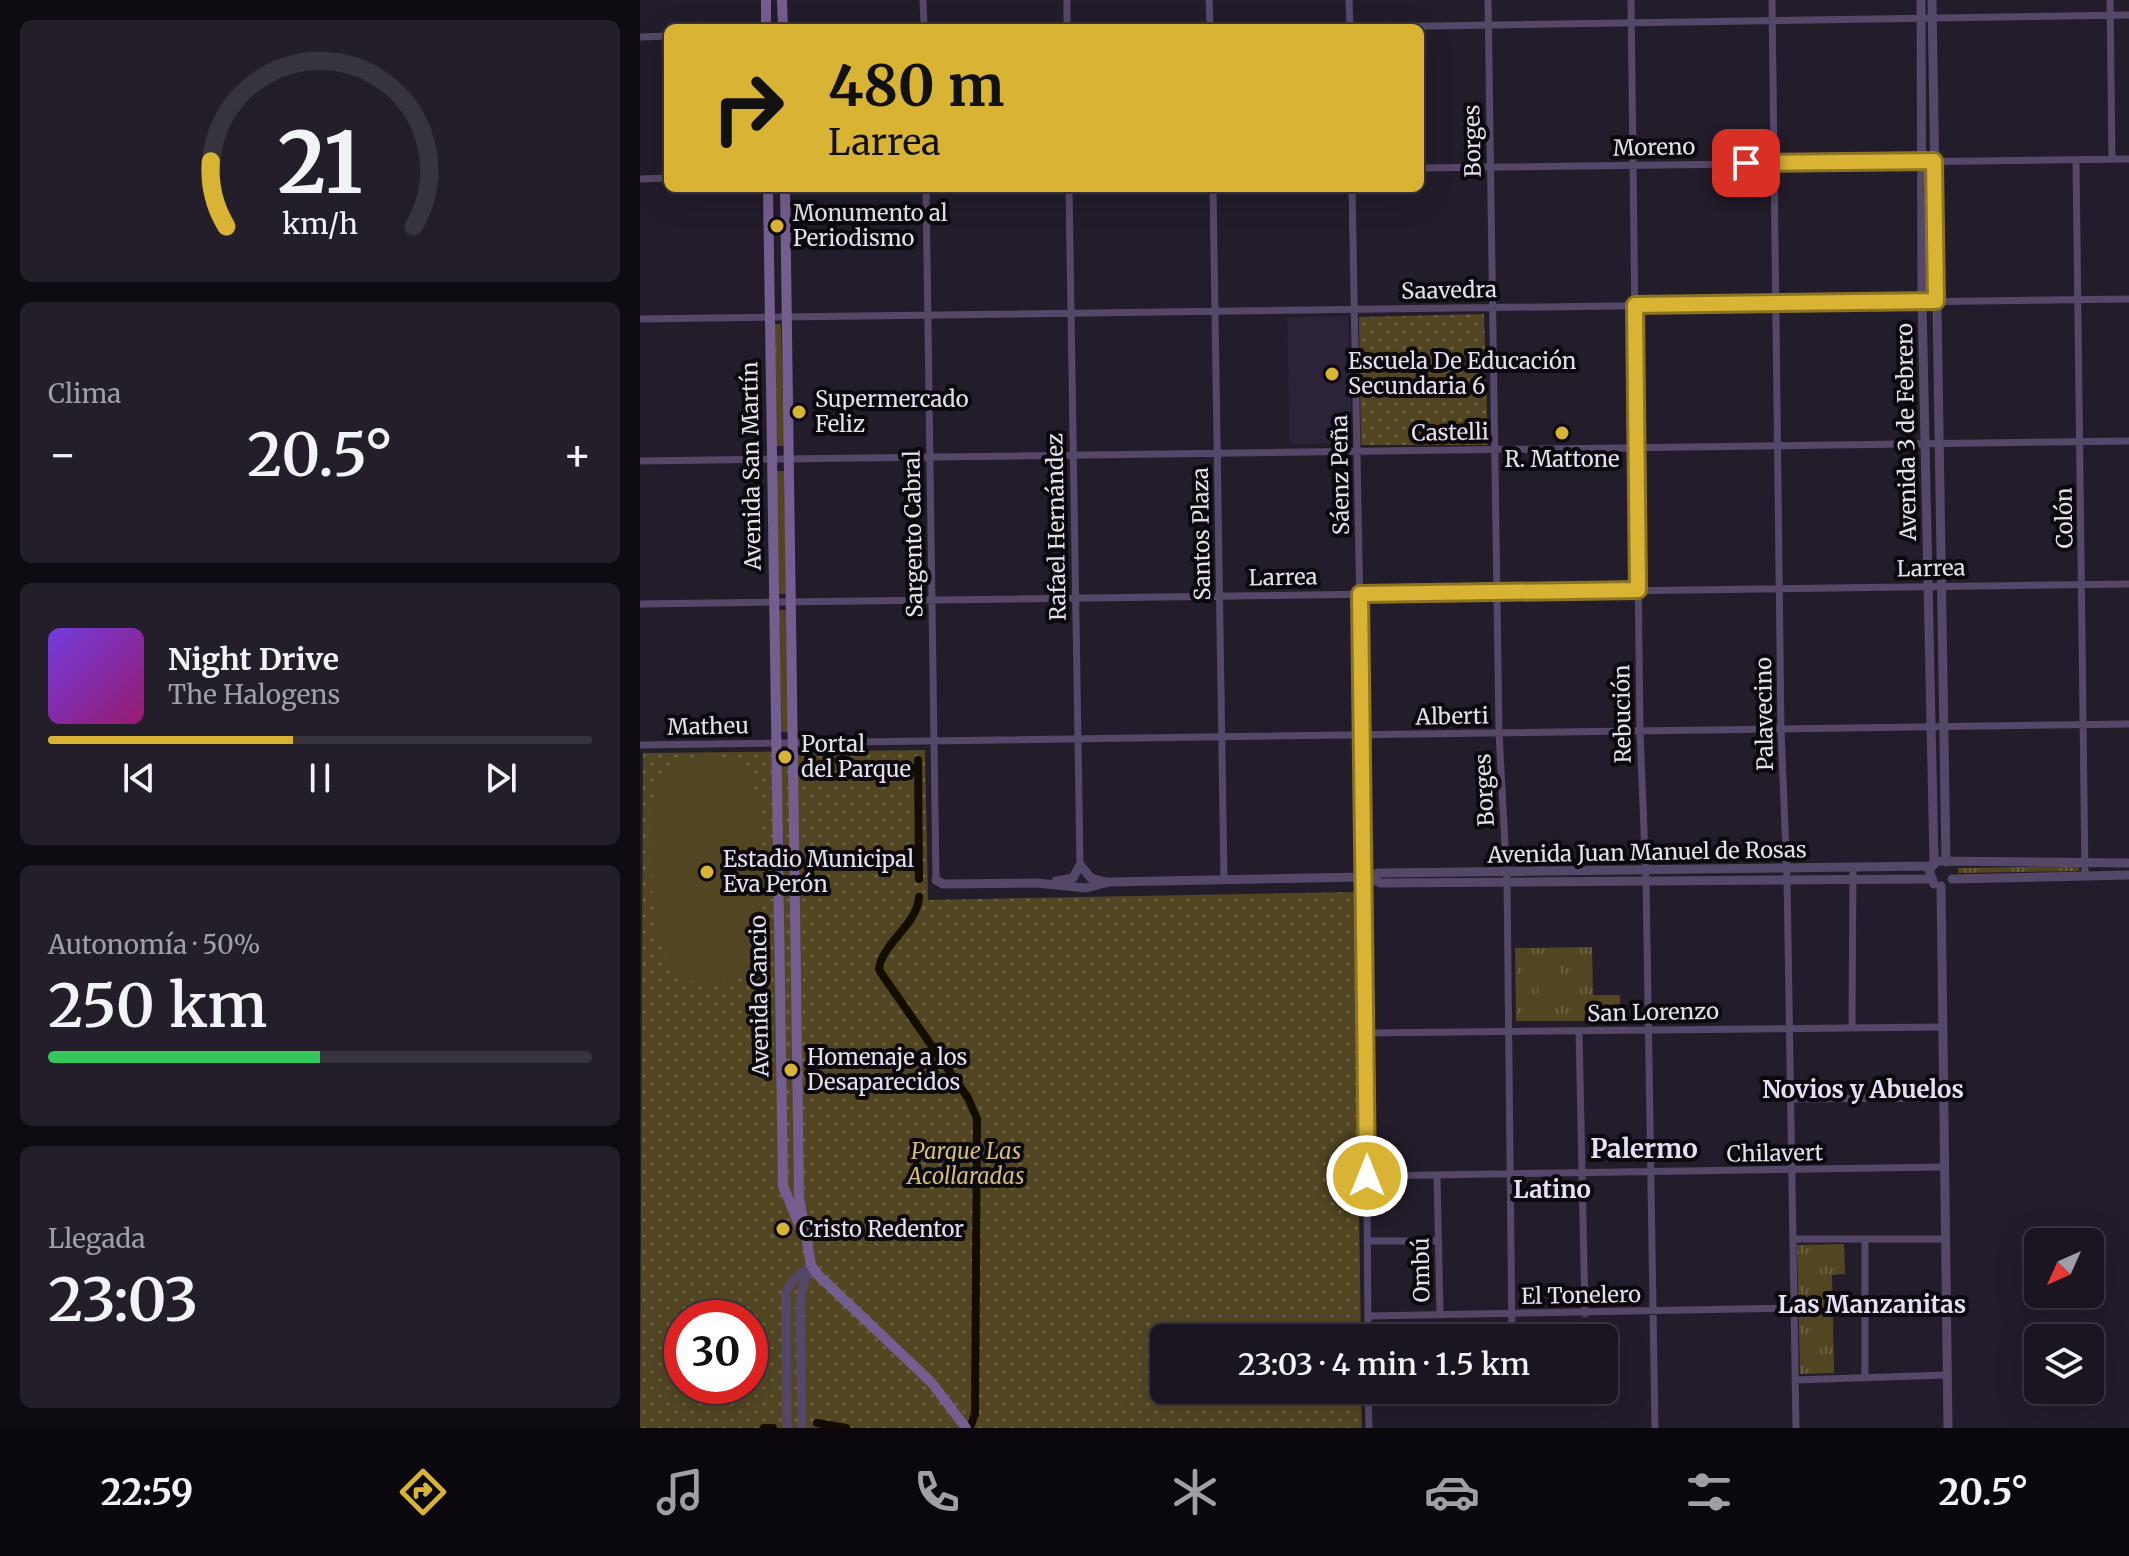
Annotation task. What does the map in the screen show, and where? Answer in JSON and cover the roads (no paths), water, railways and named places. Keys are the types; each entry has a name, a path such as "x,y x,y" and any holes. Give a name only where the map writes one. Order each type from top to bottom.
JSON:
{"main road":[{"path":"766,0 766,24"},
{"path":"782,0 783,24"},
{"name":"Avenida San Martín","path":"768,192 776,744"},
{"name":"Avenida San Martín","path":"785,192 794,743"},
{"name":"Avenida Cancio","path":"794,743 799,1197 811,1265"},
{"name":"Avenida Cancio","path":"776,744 783,1186 807,1242"},
{"path":"780,1048 798,1047"},
{"path":"811,1265 823,1282 931,1382 964,1425"}],"street":[{"path":"923,0 924,24"},
{"path":"1067,0 1067,24"},
{"path":"1209,0 1210,24"},
{"path":"1349,0 1350,24"},
{"name":"Borges","path":"1488,0 1499,733 1507,877 1512,1324"},
{"name":"Rebución","path":"1631,0 1640,731 1646,875 1655,1428"},
{"name":"Palavecino","path":"1772,0 1781,729 1787,873 1796,1428"},
{"name":"Avenida 3 de Febrero","path":"1921,0 1927,20 1934,161 1941,727 1948,863"},
{"name":"Avenida 3 de Febrero","path":"1932,0 1927,20 1920,161 1932,865"},
{"path":"2110,0 2112,159"},
{"path":"1424,26 2129,15"},
{"path":"640,37 664,36"},
{"name":"Moreno","path":"1424,168 2129,159"},
{"name":"Colón","path":"2076,160 2086,725 2085,876"},
{"path":"640,179 664,178"},
{"name":"Sargento Cabral","path":"926,192 936,880"},
{"name":"Rafael Hernández","path":"1069,192 1080,865"},
{"name":"Santos Plaza","path":"1213,192 1224,880"},
{"name":"Sáenz Peña","path":"1352,192 1365,877 1368,1324"},
{"name":"Saavedra","path":"640,319 2129,299"},
{"name":"Castelli","path":"640,461 2129,441"},
{"name":"Larrea","path":"640,604 2129,584"},
{"name":"Alberti","path":"776,744 2129,724"},
{"name":"Matheu","path":"640,745 776,744"},
{"path":"1948,863 1954,871 1952,879"},
{"path":"1941,886 1929,879 1932,865 2129,863"},
{"path":"1037,883 1073,878 1080,865 1091,878 1109,882"},
{"name":"Avenida Juan Manuel de Rosas","path":"1852,873 1932,865"},
{"name":"Avenida Juan Manuel de Rosas","path":"936,880 943,884 1037,883 1086,888 1109,882 1365,877 1381,883 1507,877 1787,873 1852,873 1929,879"},
{"path":"1852,873 1852,1027"},
{"path":"1941,886 1952,879 2129,875"},
{"path":"1941,886 1940,1027 1948,1428"},
{"name":"San Lorenzo","path":"1366,1033 1940,1027"},
{"path":"1579,1031 1585,1314"},
{"path":"1791,1099 1941,1098"},
{"name":"Chilavert","path":"1367,1176 1943,1167"},
{"name":"Ombú","path":"1437,1175 1440,1315"},
{"path":"1793,1239 1943,1239"},
{"path":"1865,1240 1865,1378"},
{"path":"1367,1241 1438,1241"},
{"path":"787,1428 785,1297 793,1280 811,1265"},
{"name":"Avenida Cancio","path":"802,1428 800,1308 802,1289 811,1265"},
{"name":"El Tonelero","path":"1368,1316 1794,1308"},
{"path":"1795,1380 1947,1375"},
{"path":"1368,1404 1369,1428"}],"waterway":[{"path":"918,760 919,879"},
{"path":"919,897 912,917 886,951 879,970 968,1098 977,1119 975,1414 970,1428"},
{"path":"817,1423 846,1428"},
{"path":"764,1428 773,1428"}],"place":[{"name":"Monumento al Periodismo","path":"777,226"},
{"name":"Escuela De Educación Secundaria 6","path":"1332,374"},
{"name":"Supermercado Feliz","path":"799,412"},
{"name":"R. Mattone","path":"1562,433"},
{"name":"Portal del Parque","path":"785,757"},
{"name":"Estadio Municipal Eva Perón","path":"707,872"},
{"name":"Homenaje a los Desaparecidos","path":"791,1070"},
{"name":"Cristo Redentor","path":"783,1229"}],"district":[{"name":"Novios y Abuelos","path":"1863,1090"},
{"name":"Palermo","path":"1644,1149"},
{"name":"Latino","path":"1552,1190"},
{"name":"Las Manzanitas","path":"1872,1305"}],"park label":[{"name":"Parque Las Acollaradas","path":"966,1164"}]}
